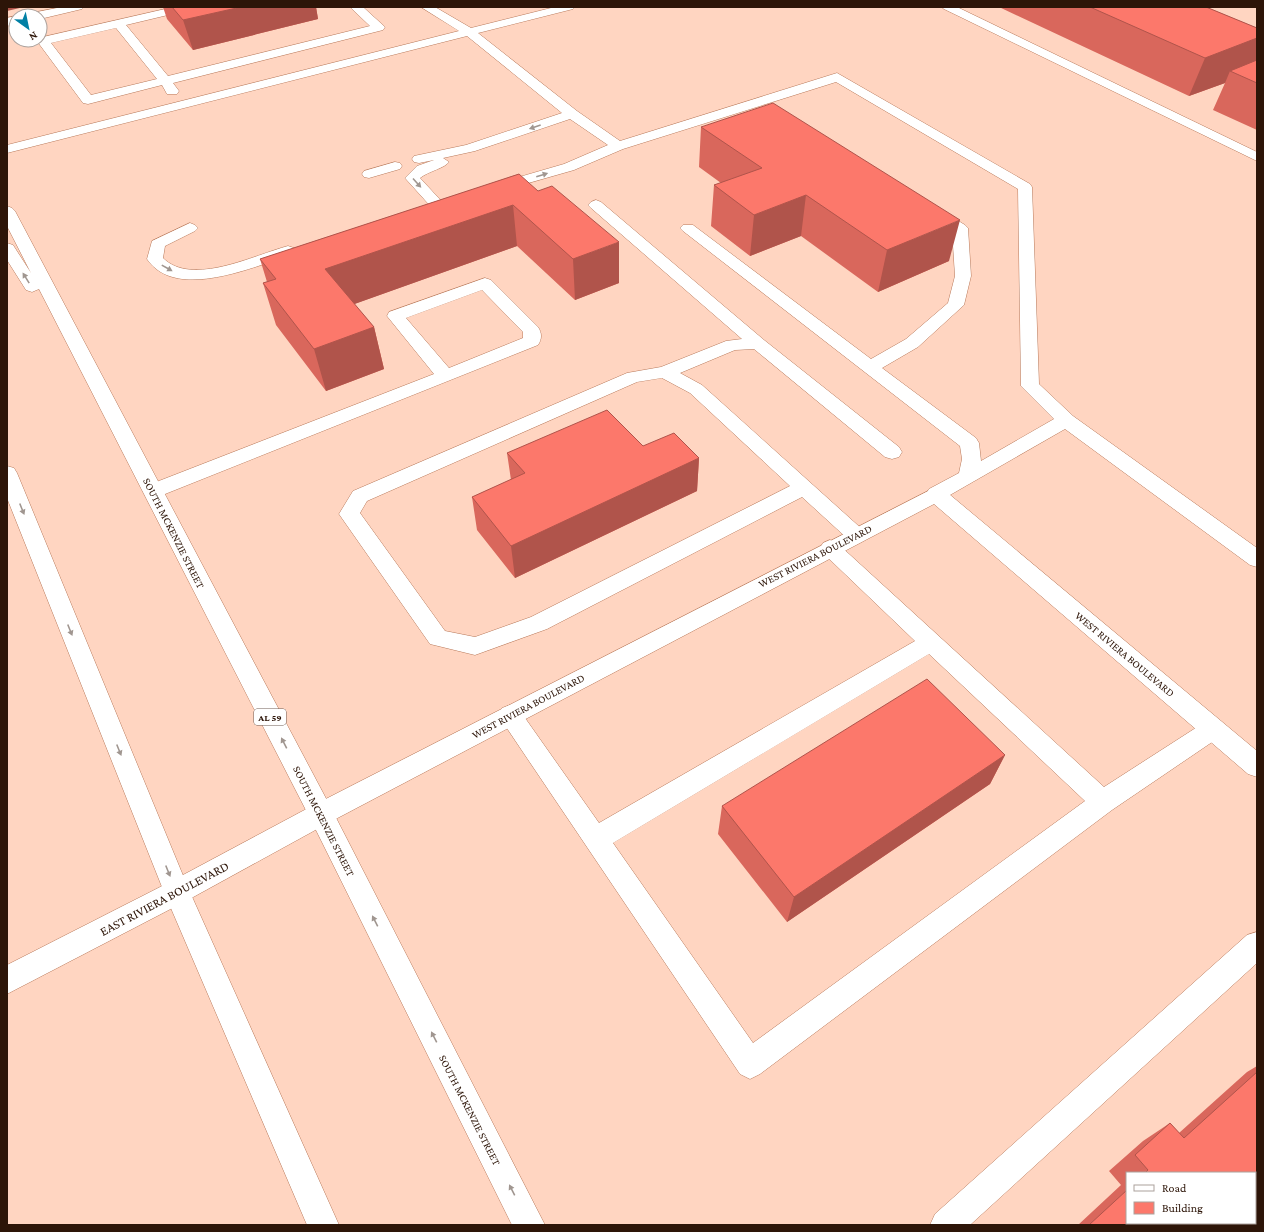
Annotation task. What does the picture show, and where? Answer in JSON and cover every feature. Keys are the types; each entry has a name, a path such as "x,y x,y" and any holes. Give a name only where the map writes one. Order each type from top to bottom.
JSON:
{"main road":[{"path":"48,13 78,7"},
{"path":"188,7 43,41 88,100 379,27"},
{"path":"356,7 404,49"},
{"path":"427,7 469,32 572,114 618,146"},
{"path":"7,149 569,7"},
{"path":"948,7 1257,157"},
{"path":"118,23 165,80 180,105"},
{"path":"482,193 569,167 618,146 837,77 1025,187 1030,386 1066,420 1257,559"},
{"path":"419,159 464,150 572,114"},
{"path":"423,211 445,204 412,178 422,169 450,159 464,150"},
{"path":"369,174 395,166"},
{"path":"870,367 912,343 956,305 963,276 960,228 920,202"},
{"path":"596,205 758,344 892,452"},
{"name":"SOUTH MCKENZIE STREET","path":"7,211 321,814 530,1225"},
{"path":"190,228 158,244 155,259 165,269 184,275 220,272 303,247"},
{"path":"688,228 969,443 972,459 968,477"},
{"name":"SOUTH MCKENZIE STREET","path":"7,248 114,418"},
{"path":"153,491 446,376 532,341 532,331 485,283 395,316 446,376"},
{"path":"758,344 732,345 666,372 633,377 360,496 349,514 438,638 475,646 539,622 804,488"},
{"path":"666,372 696,389 856,535"},
{"path":"936,494 1066,420"},
{"path":"7,473 177,892 323,1225"},
{"name":"WEST RIVIERA BOULEVARD","path":"321,814 936,494 1257,766"},
{"path":"830,548 1103,802"},
{"path":"596,840 931,642"},
{"path":"510,715 750,1064 1103,802 1213,729"},
{"name":"EAST RIVIERA BOULEVARD","path":"7,980 177,892 321,814"},
{"path":"946,1225 1257,945"}],"building":[{"path":"172,7 241,7 183,20"},
{"path":"1090,7 1206,7 1257,28 1257,38 1205,58"},
{"path":"1257,60 1257,83 1230,71"},
{"path":"773,103 960,220 887,250 806,195 754,215 714,185 762,168 701,127"},
{"path":"519,174 538,191 552,186 619,242 573,259 513,205 325,269 374,327 314,349 263,283 276,279 260,259"},
{"path":"607,410 643,446 674,433 699,458 511,546 472,497 525,473 507,453"},
{"path":"927,679 1005,755 794,897 722,806"},
{"path":"1257,1072 1257,1225 1089,1225 1126,1191 1126,1224 1256,1224 1256,1172 1146,1172 1148,1170 1135,1155 1170,1123 1184,1138"}]}
